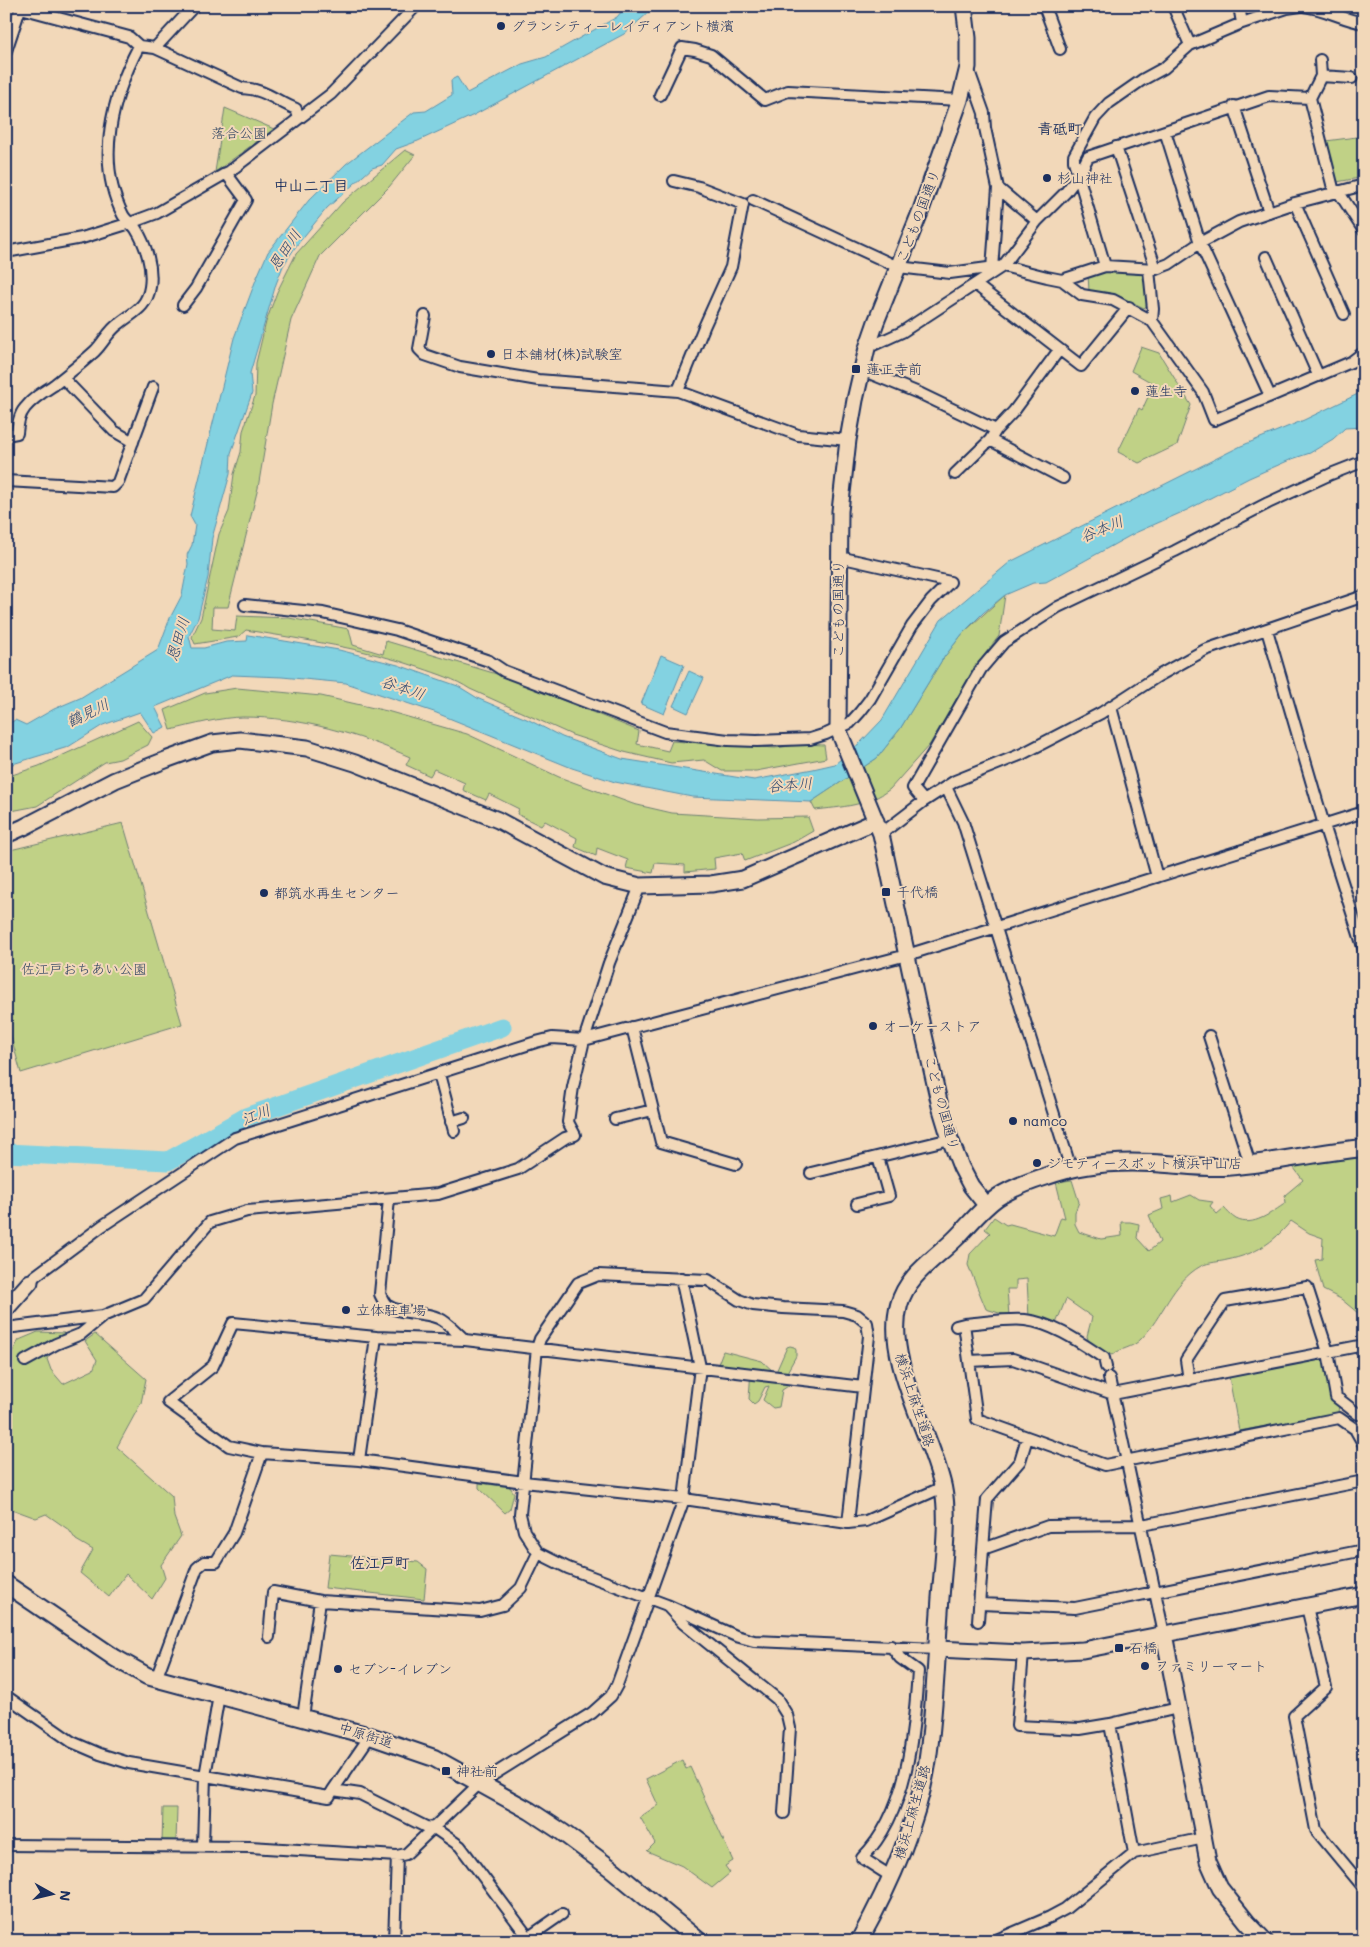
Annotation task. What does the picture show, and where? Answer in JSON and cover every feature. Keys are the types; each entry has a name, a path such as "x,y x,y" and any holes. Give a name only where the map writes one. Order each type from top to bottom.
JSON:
{"main road":[{"name":"横浜上麻生道路","path":"860,1941 878,1908 900,1860 926,1767 932,1724 944,1546 943,1488 899,1359 895,1334 899,1304 911,1281 924,1266 954,1240 987,1206 1007,1192 1047,1176 1071,1169 1123,1163 1152,1162 1221,1167 1330,1151 1364,1148"},
{"name":"中原街道","path":"6,1584 116,1658 156,1679 370,1736 434,1758 530,1811 562,1832 613,1870 699,1941"}],"street":[{"path":"155,48 194,6"},
{"name":"こどもの国通り","path":"964,6 968,38 968,67 960,100 928,192 867,348 848,440 840,511 839,731 876,823 940,1106 950,1139 968,1180 987,1206"},
{"path":"1044,6 1060,49"},
{"path":"1173,6 1190,45"},
{"path":"1239,6 1242,23"},
{"path":"1105,266 1074,156 1095,118 1109,104 1142,80 1164,68 1190,45 1242,23 1287,8 1302,6 1321,9 1352,21 1364,22"},
{"path":"6,51 21,7 129,37 139,46 155,48 242,88 253,88 277,98 281,103 296,109 299,118"},
{"path":"6,252 82,238 130,223 157,213 226,173 331,94 410,8"},
{"path":"6,435 17,433 19,418 23,410 35,397 63,378 96,349 119,323 134,314 143,304 150,287 148,253 135,227 124,217 110,180 108,160 114,104 125,72 139,46"},
{"path":"660,95 682,48 711,55 765,100 788,91 960,100"},
{"path":"1320,60 1321,76 1310,98 1336,191 1364,231"},
{"path":"968,67 984,113 985,128 998,188 992,269"},
{"path":"1321,76 1352,78"},
{"path":"867,348 902,332 1002,266 1037,221 1066,192 1079,175 1088,158 1234,106 1269,96 1310,98"},
{"path":"1234,106 1269,212"},
{"path":"1165,131 1200,243 1270,396"},
{"path":"1116,147 1153,269 1152,321"},
{"path":"183,305 196,288 246,200 226,173"},
{"path":"674,181 700,187 744,204 732,267 704,327 678,391"},
{"path":"1062,280 1105,266 1153,269 1169,264 1200,243 1239,222 1295,203 1364,184"},
{"path":"998,188 1037,221"},
{"path":"753,200 898,267 950,273 992,269 1002,266 1062,280 1082,295 1112,300 1129,307 1152,321 1204,392 1214,420 1351,362 1364,352"},
{"path":"1295,203 1344,314"},
{"path":"1266,257 1318,375"},
{"path":"976,284 1081,366 1129,307"},
{"path":"425,316 419,349 425,354 460,367 538,380 678,391 798,435 848,440"},
{"path":"955,474 990,440 1059,350"},
{"path":"862,370 921,394 996,430"},
{"path":"63,378 114,431 133,442"},
{"path":"6,481 113,487 118,482 153,388"},
{"path":"990,440 1063,478"},
{"path":"924,802 913,788 980,670 1001,644 1058,606 1088,594 1268,503 1330,474 1364,461"},
{"path":"245,605 323,613 397,630 489,661 504,671 665,732 728,740 810,739 839,731 860,712 870,699 912,626 931,601 950,582 839,557"},
{"path":"6,835 115,780 212,743 240,740 307,748 354,763 498,820 604,877 640,886 711,884 743,879 924,802 955,781 1022,754 1111,707 1158,676 1205,650 1364,596"},
{"path":"1267,630 1324,825 1364,950"},
{"path":"1111,707 1157,877"},
{"path":"946,787 963,822 1071,1169"},
{"path":"6,1309 35,1276 102,1226 235,1138 552,1038 584,1040 736,1002 907,955 1364,812"},
{"path":"6,1328 103,1316 144,1299 210,1222 247,1211 438,1194 518,1169 565,1138 574,1135 568,1122 584,1040 609,963 640,886"},
{"path":"632,1027 661,1142 736,1164"},
{"path":"1209,1036 1250,1164"},
{"path":"439,1074 453,1126 464,1118"},
{"path":"615,1119 653,1110"},
{"path":"811,1173 950,1139"},
{"path":"856,1204 889,1196 878,1157"},
{"path":"389,1199 380,1294 383,1301 393,1308 428,1314 440,1319 465,1340"},
{"path":"848,1523 869,1336 867,1323 857,1315 843,1311 753,1305 739,1300 708,1280 598,1275 578,1283 540,1338 537,1348 520,1514 524,1531 538,1553 568,1568 667,1605 736,1636 754,1641 937,1649 977,1646 1023,1653 1083,1650 1364,1595"},
{"path":"6,1845 250,1846 397,1856 406,1854 480,1783 592,1713 611,1696 617,1686 684,1499 700,1367 681,1278"},
{"path":"1189,1380 1186,1360 1225,1301 1307,1287 1328,1352 1336,1397 1358,1414 1364,1413"},
{"path":"25,1361 56,1344 81,1334 103,1316"},
{"path":"1106,1367 1104,1358 1072,1338 1044,1325 1025,1320 960,1325 969,1361 977,1419 1105,1465 1339,1418 1355,1429 1364,1445"},
{"path":"863,1387 465,1340 376,1337 233,1323 213,1366 168,1402 229,1446 262,1453 359,1460 524,1482 684,1499 848,1523 866,1521 943,1488"},
{"path":"359,1460 376,1337"},
{"path":"969,1361 1013,1359 1113,1394 1364,1345"},
{"path":"1109,1378 1142,1525 1208,1861 1220,1888 1265,1941"},
{"path":"978,1621 987,1500 1020,1461 1027,1438"},
{"path":"156,1679 197,1568 204,1562 216,1562 234,1534 262,1453"},
{"path":"983,1549 1048,1526 1142,1525 1364,1481"},
{"path":"980,1604 1074,1608 1364,1550"},
{"path":"269,1637 273,1592 320,1601 480,1611 503,1605 521,1588 538,1553"},
{"path":"303,1717 320,1601"},
{"path":"667,1605 683,1623 777,1699 787,1715 790,1728 784,1812"},
{"path":"1307,1607 1326,1687 1294,1716 1316,1830 1364,1888"},
{"path":"891,1646 900,1658 918,1672 915,1729 910,1760 892,1810 881,1834 862,1858 892,1877"},
{"path":"1023,1653 1018,1726 1080,1729 1178,1708"},
{"path":"203,1846 205,1776 219,1695"},
{"path":"6,1696 72,1742 100,1754 129,1763 329,1797 370,1736"},
{"path":"1110,1724 1134,1854"},
{"path":"333,1790 360,1794 426,1827 434,1828 460,1846 530,1939 562,1914"},
{"path":"994,1941 1050,1918 1065,1909 1134,1854 1204,1838"},
{"path":"394,1941 397,1856"}],"green space":[{"name":"落合公園","path":"225,108 274,129 215,172"},
{"path":"1364,136 1364,177 1337,182 1333,174 1326,141"},
{"path":"405,150 415,155 389,187 320,256 291,320 272,404 258,488 228,607 213,607 212,629 235,631 237,616 289,618 349,629 353,645 383,654 386,641 500,675 639,731 637,744 668,751 672,741 775,748 804,744 824,745 826,758 756,771 722,771 704,760 671,763 624,752 572,735 446,677 378,655 334,645 246,630 238,637 195,644 192,637 201,618 219,534 229,511 234,474 241,452 243,431 255,396 256,363 266,322 277,292 296,254 343,202"},
{"path":"1099,271 1146,275 1148,305 1144,308 1119,296 1089,291 1088,275"},
{"path":"1141,347 1159,353 1191,405 1177,445 1139,463 1118,452 1139,408 1142,410 1154,384 1131,371"},
{"path":"1005,595 999,636 975,667 930,744 890,789 882,795 854,805 815,810 811,802 877,758 900,729 942,660 963,633"},
{"path":"237,688 321,696 387,711 467,734 559,777 633,804 672,813 758,818 808,817 813,831 794,842 745,861 742,853 714,858 715,869 685,872 685,865 655,863 653,873 626,868 628,860 597,848 596,856 575,847 577,838 545,821 541,826 517,814 519,809 489,794 486,800 463,790 465,783 434,769 430,776 406,765 410,757 350,734 286,720 243,717 217,720 171,730 165,710 205,693"},
{"path":"138,721 152,737 148,745 120,759 105,762 37,806 6,812 6,777 39,766"},
{"name":"佐江戸おちあい公園","path":"123,823 182,1024 21,1073 6,1018 6,851"},
{"path":"1358,1155 1364,1157 1364,1318 1341,1299 1323,1290 1315,1260 1322,1259 1323,1238 1309,1233 1291,1221 1277,1236 1255,1251 1237,1258 1201,1266 1191,1273 1175,1290 1156,1321 1141,1339 1112,1355 1089,1343 1087,1336 1092,1317 1066,1299 1055,1326 1029,1318 1027,1279 1016,1280 1016,1289 1007,1289 1009,1316 986,1309 968,1265 970,1254 990,1233 985,1229 994,1217 1006,1225 1010,1224 1054,1236 1061,1217 1065,1218 1056,1182 1072,1180 1079,1202 1075,1212 1075,1224 1079,1232 1101,1239 1122,1236 1121,1222 1139,1224 1137,1238 1149,1251 1160,1242 1149,1215 1163,1209 1161,1199 1172,1196 1173,1202 1191,1195 1199,1200 1213,1202 1210,1206 1217,1214 1224,1208 1236,1219 1249,1222 1262,1218 1286,1203 1285,1195 1303,1180 1291,1164"},
{"path":"38,1332 64,1333 47,1359 51,1370 63,1384 93,1370 97,1360 85,1341 95,1334 146,1379 141,1403 117,1447 172,1496 174,1517 181,1536 161,1565 165,1578 152,1599 126,1574 109,1597 80,1573 93,1550 76,1540 69,1530 46,1514 36,1518 6,1507 6,1363 19,1340"},
{"path":"790,1346 796,1350 796,1356 786,1374 793,1383 782,1390 779,1407 773,1408 763,1400 769,1386 765,1387 758,1401 754,1404 749,1399 751,1369 718,1364 723,1351 762,1361 776,1372 787,1347"},
{"path":"1325,1359 1333,1402 1339,1404 1338,1413 1239,1431 1229,1377"},
{"path":"479,1483 510,1487 514,1493 510,1509 505,1513 479,1488"},
{"path":"329,1554 418,1562 427,1569 424,1599 325,1588"},
{"path":"682,1760 686,1769 690,1767 733,1861 725,1866 730,1873 712,1888 682,1866 647,1851 655,1843 640,1817 658,1805 646,1779"},
{"path":"163,1808 177,1808 176,1843 162,1842"}],"water":[{"path":"626,6 656,6 624,34 474,115 396,149 382,165 372,168 327,208 296,246 283,266 276,284 250,373 252,393 231,453 230,474 212,538 208,577 198,618 189,636 192,648 204,648 226,642 247,641 248,635 339,650 398,665 458,686 479,699 529,720 562,737 622,759 754,780 813,769 835,764 860,743 882,720 941,620 1010,562 1241,446 1304,420 1364,391 1364,427 1345,428 1333,439 1310,453 1249,478 1187,510 1135,533 1046,582 1033,583 1005,595 963,633 942,660 900,729 877,758 811,802 692,797 615,782 572,768 434,712 346,683 282,677 232,675 155,707 165,727 154,733 140,712 103,725 68,747 6,766 6,725 15,720 26,725 54,709 80,698 158,650 170,618 182,595 188,564 187,555 192,545 195,525 190,516 234,338 268,252 309,200 346,164 414,112 426,111 452,95 451,80 457,77 467,93 522,64 546,57 617,17"},
{"path":"661,655 684,665 664,714 641,704"},
{"path":"689,671 704,678 688,713 673,706"}],"waterway":[{"name":"江川","path":"6,1153 168,1161 246,1117 502,1027"}],"place":[{"name":"グランシティーレイディアント横濱","path":"501,26"},
{"name":"杉山神社","path":"1047,178"},
{"name":"日本舗材(株)試験室","path":"491,354"},
{"name":"蓮正寺前","path":"856,369"},
{"name":"蓮生寺","path":"1135,391"},
{"name":"千代橋","path":"886,892"},
{"name":"都筑水再生センター","path":"264,893"},
{"name":"オーケーストア","path":"873,1026"},
{"name":"namco","path":"1013,1121"},
{"name":"ジモティースポット横浜中山店","path":"1037,1163"},
{"name":"立体駐車場","path":"346,1310"},
{"name":"石橋","path":"1119,1648"},
{"name":"ファミリーマート","path":"1145,1666"},
{"name":"セブン-イレブン","path":"338,1669"},
{"name":"神社前","path":"446,1771"}],"district":[{"name":"青砥町","path":"1060,129"},
{"name":"中山二丁目","path":"311,186"},
{"name":"佐江戸町","path":"380,1563"}],"water label":[{"name":"恩田川","path":"285,250"},
{"name":"谷本川","path":"1102,529"},
{"name":"恩田川","path":"178,639"},
{"name":"谷本川","path":"403,688"},
{"name":"鶴見川","path":"88,713"},
{"name":"谷本川","path":"790,785"}]}
